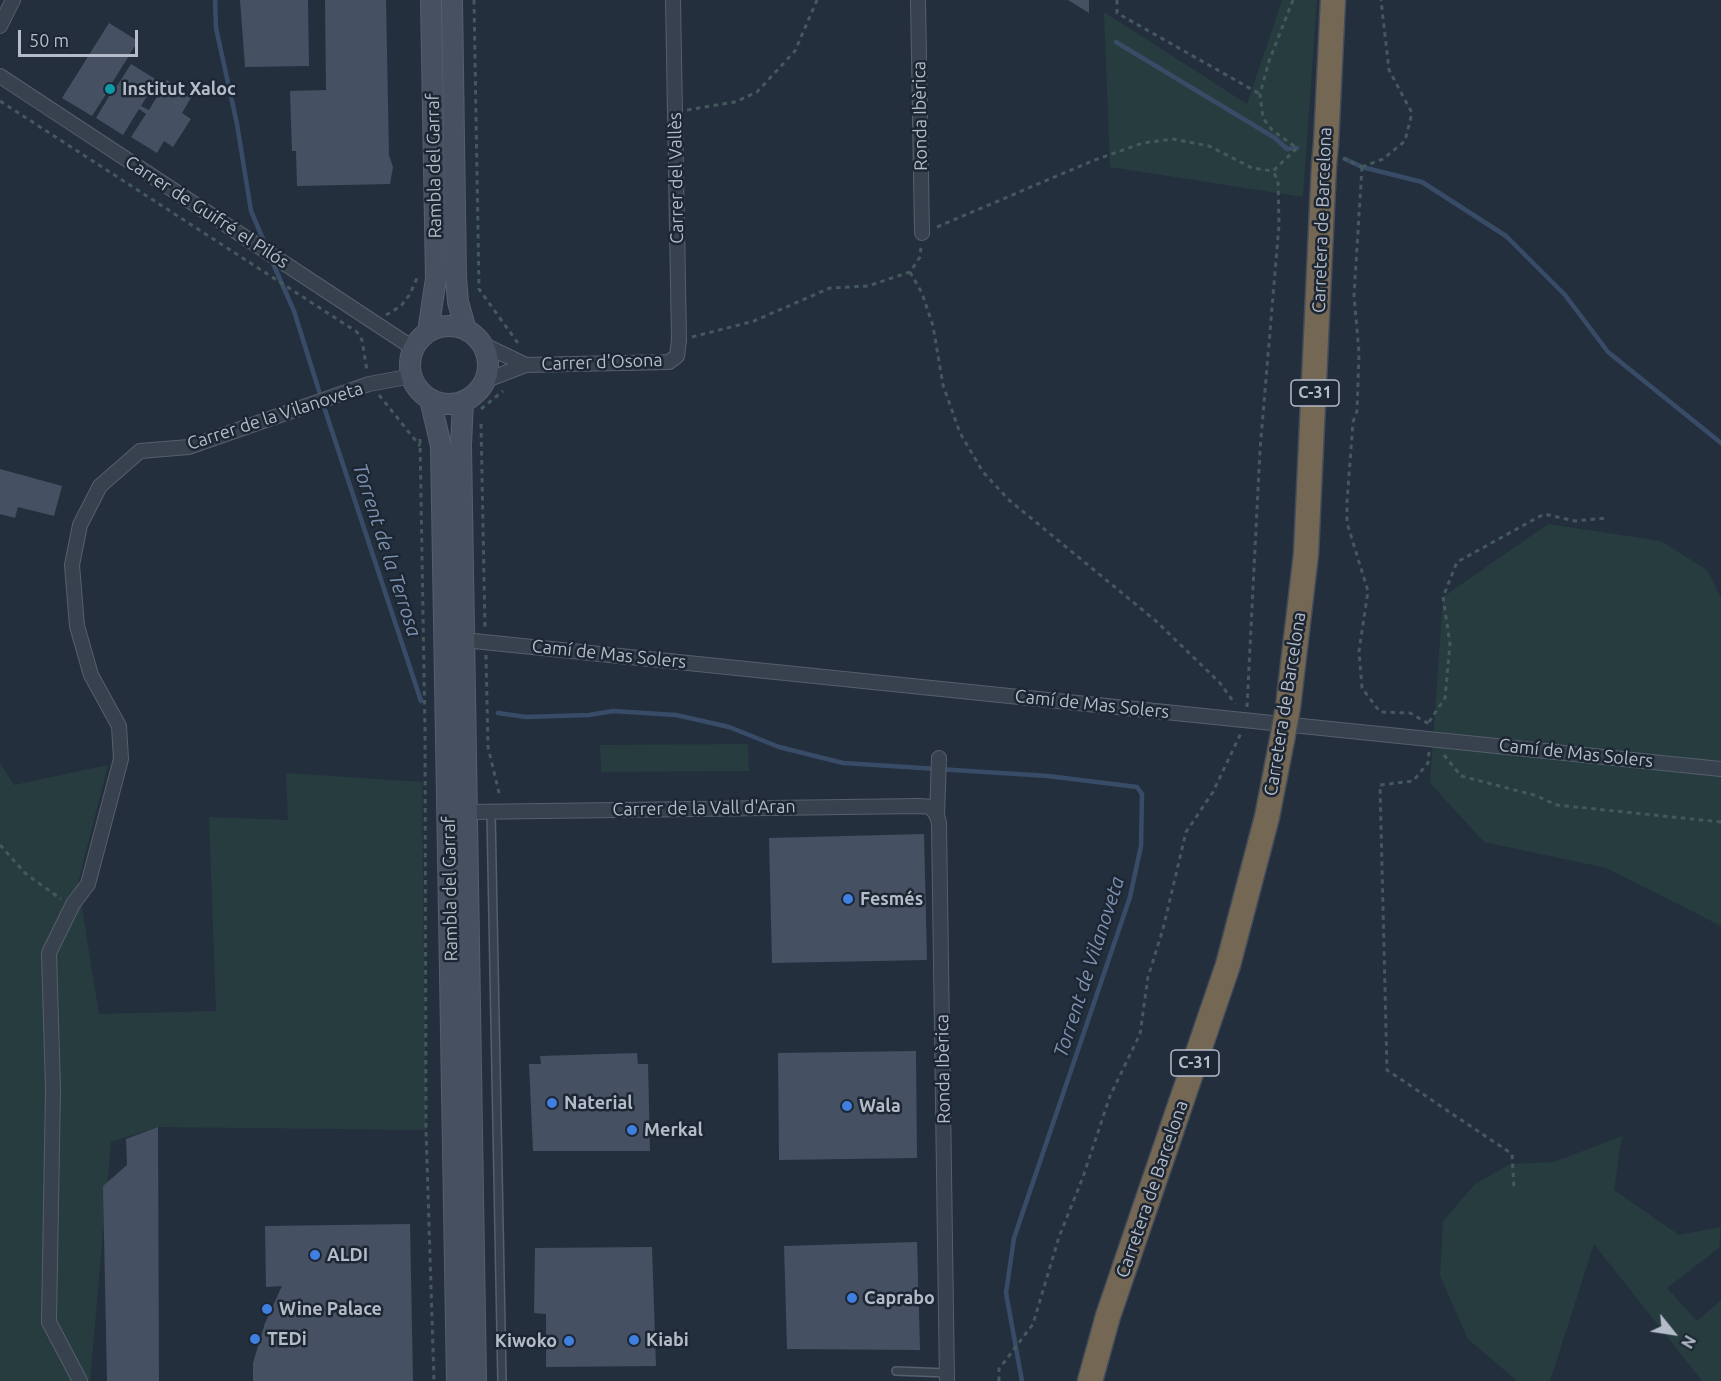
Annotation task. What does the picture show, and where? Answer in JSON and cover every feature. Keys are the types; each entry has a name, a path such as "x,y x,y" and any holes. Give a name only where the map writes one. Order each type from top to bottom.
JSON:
{"highway":[{"name":"Carretera de Barcelona","path":"1090,1381 1108,1316 1228,965 1267,817 1288,707 1306,554 1331,156 1334,0"}],"street":[{"path":"0,26 13,0"},
{"name":"Rambla del Garraf","path":"428,332 436,278 431,0"},
{"name":"Rambla del Garraf","path":"452,0 456,278 458,302 466,330"},
{"name":"Carrer del Vallès","path":"673,0 680,340 677,356"},
{"name":"Ronda Ibèrica","path":"918,0 922,233"},
{"name":"Carrer de Guifré el Pilós","path":"0,76 413,348"},
{"path":"412,376 410,360 413,348 428,332 447,326 466,330 482,344 488,363 484,381 477,392 463,401 446,404 430,399"},
{"name":"Carrer d'Osona","path":"482,344 526,365"},
{"name":"Carrer d'Osona","path":"484,381 526,365 669,362 677,356"},
{"name":"Rambla del Garraf","path":"412,376 418,389 430,399 451,446 464,640 456,695"},
{"name":"Carrer de la Vilanoveta","path":"74,904 88,884 121,759 119,726 91,675 77,626 72,565 80,525 100,486 140,451 189,447 369,384 412,376"},
{"name":"Rambla del Garraf","path":"457,1381 456,695 451,446 463,401"},
{"name":"Camí de Mas Solers","path":"464,640 1721,769"},
{"name":"Rambla del Garraf","path":"456,717 467,812 476,1381"},
{"name":"Ronda Ibèrica","path":"939,758 937,816 939,823 948,1377"},
{"name":"Carrer de la Vall d'Aran","path":"467,812 920,806 931,807 937,816"},
{"path":"74,904 49,952 53,1089 49,1323 80,1381"}],"lane":[{"path":"496,812 502,1381"},
{"path":"896,1371 948,1377"}],"path":[{"path":"474,0 479,289 523,351 526,365"},
{"path":"675,111 735,102 757,92 795,51 817,0"},
{"path":"1117,0 1117,14 1260,94"},
{"path":"1273,171 1297,148 1272,130 1263,118 1260,94 1269,61 1293,0"},
{"path":"1331,156 1362,167 1383,159 1405,141 1412,113 1389,70 1381,0"},
{"path":"0,101 357,332 362,340 369,384 420,446"},
{"path":"680,340 754,321 830,288 868,286 910,272 920,257 922,233 1092,161 1143,143 1173,139 1209,146 1252,168 1273,171"},
{"path":"1362,167 1354,295 1359,353 1357,411 1353,422 1347,502 1347,523 1368,591 1359,651 1362,688 1380,712 1410,713 1429,722"},
{"path":"999,1381 999,1369 1033,1324 1059,1237 1083,1177 1110,1096 1140,1034 1148,977 1163,929 1186,832 1213,792 1246,721 1260,450 1279,225 1278,181 1273,171"},
{"path":"362,340 375,322 401,306 410,294 417,278 417,266"},
{"path":"910,272 922,293 933,326 944,386 960,433 983,472 1009,500 1156,621 1220,683 1246,721"},
{"path":"496,812 488,747 481,408 508,387"},
{"path":"420,435 425,730 426,1130 434,1381"},
{"path":"420,446 482,445"},
{"path":"1514,1188 1512,1154 1387,1070 1380,785 1413,781 1428,763 1429,722 1445,698 1450,644 1443,597 1457,562 1544,514 1575,521 1606,518"},
{"path":"1430,738 1461,777 1534,795 1557,805 1721,822"},
{"path":"0,845 26,874 61,898 74,904"}],"green space":[{"path":"1282,0 1317,0 1303,197 1110,167 1104,12 1247,104"},
{"path":"1548,524 1661,541 1707,570 1721,598 1721,926 1606,868 1484,842 1430,783 1443,597"},
{"path":"748,744 749,771 601,772 600,745"},
{"path":"0,763 14,785 108,765 78,883 99,1014 216,1011 209,817 288,820 286,773 422,782 426,1130 158,1127 111,1142 90,1381 0,1381"},
{"path":"1622,1136 1614,1190 1679,1235 1721,1227 1719,1248 1667,1288 1697,1321 1721,1300 1721,1381 1702,1381 1594,1244 1550,1381 1517,1381 1468,1339 1440,1276 1443,1221 1475,1184 1510,1164 1554,1162"}],"building":[{"path":"240,0 308,0 309,66 245,67"},
{"path":"325,0 386,0 389,155 393,167 390,184 297,186 296,151 292,151 290,91 326,90"},
{"path":"1068,0 1089,0 1089,13"},
{"name":"Institut Xaloc","path":"109,23 138,41 112,83 117,86 131,64 157,80 141,106 149,110 167,80 192,96 182,113 191,119 173,147 164,141 157,153 131,137 146,114 139,109 123,135 96,118 111,93 108,91 92,116 62,98"},
{"path":"0,469 62,486 54,516 18,507 15,518 0,514"},
{"name":"Fesmés","path":"924,834 927,960 772,963 769,838"},
{"name":"Wala","path":"916,1051 917,1158 779,1160 778,1053"},
{"path":"637,1053 638,1064 648,1064 650,1151 533,1151 529,1064 541,1064 540,1056"},
{"path":"158,1127 159,1381 107,1381 103,1186 127,1165 126,1139"},
{"path":"410,1224 413,1381 253,1381 253,1363 265,1323 282,1286 266,1287 265,1226"},
{"name":"Caprabo","path":"917,1242 920,1350 787,1349 784,1246"},
{"path":"652,1247 656,1366 546,1367 546,1314 534,1313 535,1248"}],"waterway":[{"name":"Torrent de la Terrosa","path":"215,0 216,28 237,124 251,211 266,246"},
{"path":"1116,42 1275,138 1287,149 1297,148"},
{"path":"1345,159 1362,167 1422,182 1506,236 1565,295 1608,352 1721,443"},
{"name":"Torrent de Vilanoveta","path":"271,259 294,311 319,391"},
{"name":"Torrent de la Terrosa","path":"325,410 421,701"},
{"name":"Torrent de Vilanoveta","path":"498,713 526,717 589,715 613,711 676,715 729,727 779,747 843,763 1048,776 1137,787 1142,794 1141,846 1130,897 1014,1238 1006,1293 1022,1381"}],"place":[{"name":"Institut Xaloc","path":"110,89"},
{"name":"Fesmés","path":"848,899"},
{"name":"Naterial","path":"552,1103"},
{"name":"Wala","path":"847,1106"},
{"name":"Merkal","path":"632,1130"},
{"name":"ALDI","path":"315,1255"},
{"name":"Caprabo","path":"852,1298"},
{"name":"Wine Palace","path":"267,1309"},
{"name":"TEDi","path":"255,1339"},
{"name":"Kiabi","path":"634,1340"},
{"name":"Kiwoko","path":"569,1341"}]}
